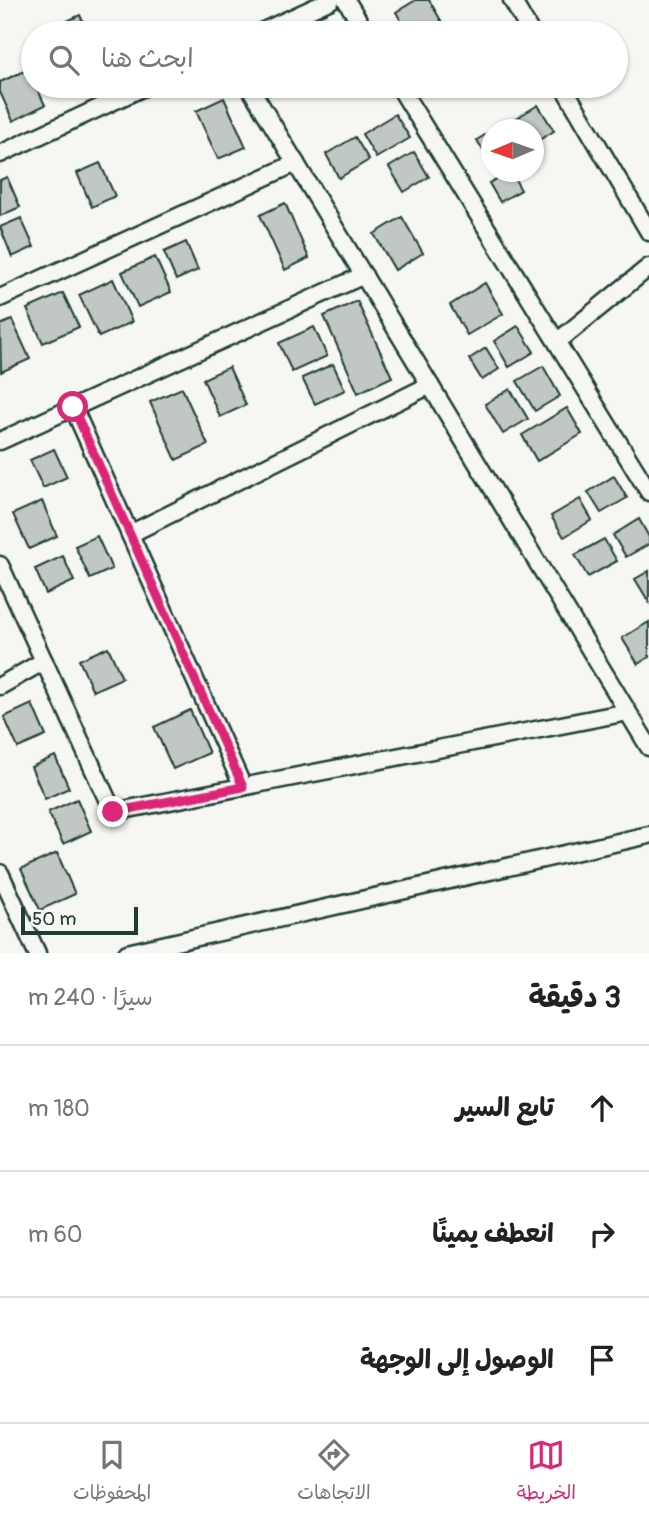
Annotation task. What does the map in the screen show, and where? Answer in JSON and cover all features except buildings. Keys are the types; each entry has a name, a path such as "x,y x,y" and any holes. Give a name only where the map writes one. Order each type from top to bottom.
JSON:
{"street":[{"path":"286,21 331,0"},
{"path":"346,0 359,21"},
{"path":"512,0 524,21"},
{"path":"0,154 120,98"},
{"path":"256,98 649,747"},
{"path":"406,98 649,492"},
{"path":"569,98 649,232"},
{"path":"0,299 296,163"},
{"path":"556,342 649,267"},
{"path":"0,441 364,275"},
{"path":"130,534 430,385"},
{"path":"73,407 243,787"},
{"path":"0,565 113,812 628,712"},
{"path":"0,687 44,662"},
{"path":"127,953 649,835"},
{"path":"0,873 37,953"}],"route":[{"path":"73,407 243,787 113,812"}]}
